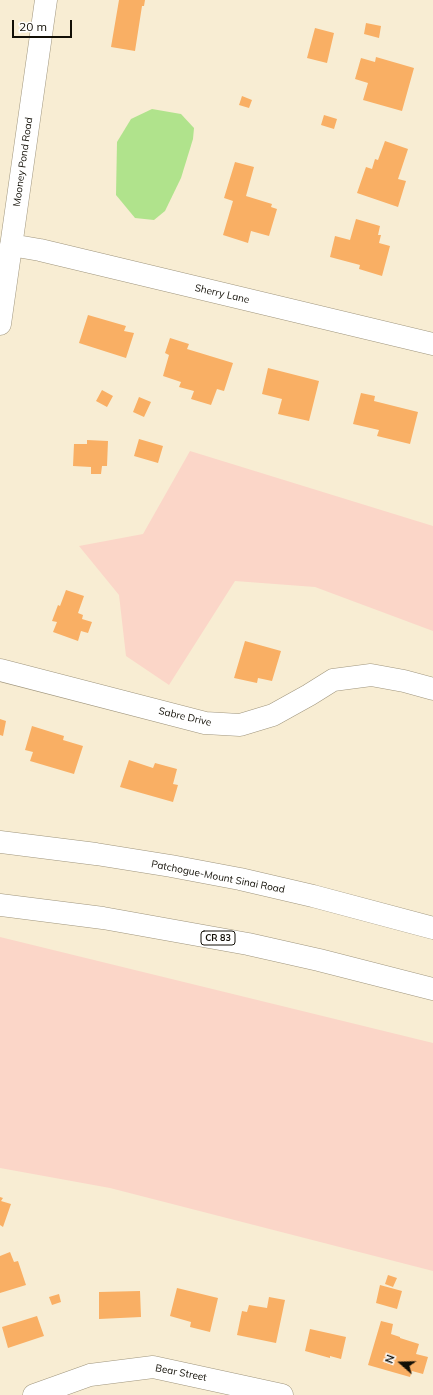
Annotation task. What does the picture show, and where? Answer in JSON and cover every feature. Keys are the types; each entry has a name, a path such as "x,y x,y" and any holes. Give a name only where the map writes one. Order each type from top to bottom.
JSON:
{"main road":[{"name":"Mooney Pond Road","path":"0,324 46,0"},
{"name":"Sherry Lane","path":"11,245 432,340"},
{"name":"Sabre Drive","path":"0,670 205,723 240,725 273,715 333,680 371,675 404,681 433,689"},
{"name":"Patchogue-Mount Sinai Road","path":"0,842 103,855 240,879 313,896 433,928"},
{"name":"CR 83","path":"0,905 103,918 248,944 319,960 433,989"},
{"name":"Bear Street","path":"34,1395 90,1375 153,1367 282,1395"}],"shaded area":[{"path":"152,109 181,114 194,128 193,139 181,178 165,211 154,220 135,218 116,195 117,142 131,119"},
{"path":"190,451 433,526 433,631 315,587 235,581 169,685 126,656 119,595 79,546 143,534"},
{"path":"0,937 433,1043 433,1271 110,1188 0,1168"}],"building":[{"path":"119,0 145,0 144,6 142,6 135,51 111,47"},
{"path":"366,23 381,26 379,38 364,34"},
{"path":"315,28 334,33 327,63 307,58"},
{"path":"376,57 414,68 402,111 363,100 368,83 355,79 361,58 375,62"},
{"path":"242,96 252,100 249,108 239,105"},
{"path":"324,115 337,119 334,129 321,125"},
{"path":"385,141 408,149 398,179 406,181 398,207 357,193 366,167 372,169 375,159 378,160"},
{"path":"235,162 254,167 246,196 272,204 271,207 277,209 269,236 251,231 248,243 223,235 233,201 224,198"},
{"path":"356,219 380,226 378,235 381,235 379,243 390,246 382,276 359,269 360,265 330,257 335,236 350,240"},
{"path":"88,315 126,326 124,331 134,333 126,358 79,343"},
{"path":"170,338 189,344 187,349 233,363 224,391 217,389 211,405 191,399 194,391 179,387 181,382 163,376 169,355 165,353"},
{"path":"268,368 319,381 309,421 278,414 282,399 262,394"},
{"path":"102,390 113,396 107,407 96,401"},
{"path":"361,393 375,396 374,401 418,412 410,444 377,436 379,430 353,424"},
{"path":"139,397 151,402 144,417 133,412"},
{"path":"139,439 163,446 158,463 134,456"},
{"path":"87,440 108,441 107,466 102,466 101,474 91,474 91,467 73,466 74,444 87,444"},
{"path":"66,590 84,596 78,613 83,615 82,619 92,622 88,633 81,631 78,641 53,632 57,622 52,621"},
{"path":"245,641 281,651 272,681 258,678 257,683 234,678"},
{"path":"0,719 6,721 3,736 0,735"},
{"path":"32,726 64,736 63,740 83,746 74,774 30,761 33,752 25,750"},
{"path":"129,760 153,768 155,763 177,769 173,784 178,785 173,802 120,787"},
{"path":"0,1197 3,1198 1,1201 11,1204 3,1227 0,1225"},
{"path":"10,1252 14,1262 18,1261 26,1285 0,1293 0,1256"},
{"path":"388,1275 397,1278 393,1287 385,1284"},
{"path":"380,1285 402,1291 397,1309 376,1303"},
{"path":"177,1288 218,1298 210,1332 190,1327 191,1322 170,1316"},
{"path":"140,1291 141,1317 99,1319 99,1292"},
{"path":"59,1294 61,1302 52,1305 49,1297"},
{"path":"269,1297 285,1300 276,1343 237,1335 242,1311 247,1312 249,1305 267,1308"},
{"path":"37,1316 44,1336 8,1348 2,1327"},
{"path":"381,1321 393,1324 391,1334 419,1344 416,1354 428,1357 423,1374 412,1371 410,1377 368,1365"},
{"path":"310,1329 346,1337 341,1359 330,1356 330,1358 305,1351"}]}
